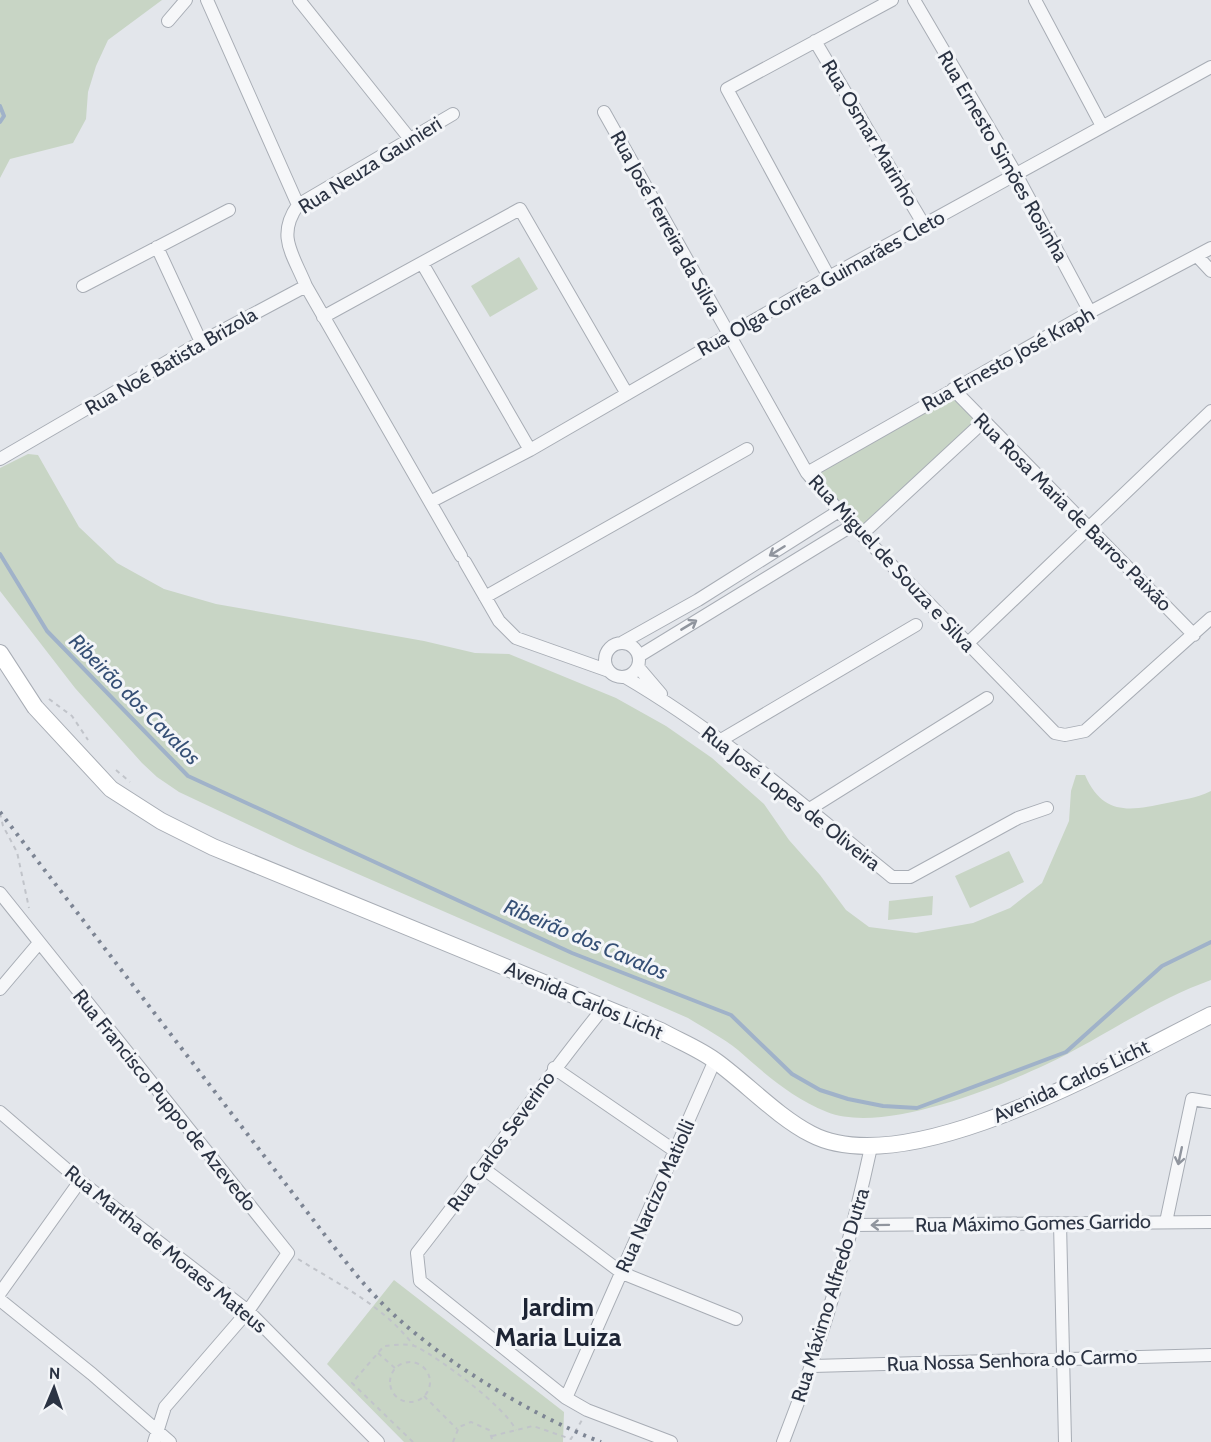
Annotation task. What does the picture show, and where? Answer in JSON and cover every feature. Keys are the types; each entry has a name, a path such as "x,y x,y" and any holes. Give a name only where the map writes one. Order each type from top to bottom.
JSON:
{"main road":[{"name":"Avenida Carlos Licht","path":"0,653 35,707 72,749 111,789 161,821 213,847 661,1031 715,1060 810,1134 830,1142 871,1147 928,1137 972,1126 1035,1103 1211,1015"}],"street":[{"path":"168,21 186,0"},
{"path":"207,0 298,205"},
{"path":"299,0 410,138"},
{"path":"829,277 727,89 892,0"},
{"name":"Rua Ernesto Simões Rosinha","path":"914,0 1016,174 1090,312"},
{"path":"1035,0 1102,126"},
{"name":"Rua Osmar Marinho","path":"815,41 924,225"},
{"name":"Rua Olga Corrêa Guimarães Cleto","path":"432,501 530,450 829,277 1211,67"},
{"name":"Rua José Ferreira da Silva","path":"604,112 728,335"},
{"name":"Rua Neuza Gaunieri","path":"306,286 286,230 289,217 298,205 453,114"},
{"path":"323,316 520,209 627,394"},
{"path":"83,286 229,210"},
{"path":"157,247 201,342"},
{"name":"Rua Ernesto José Kraph","path":"807,474 1090,312 1211,248"},
{"path":"1197,256 1211,271"},
{"path":"422,262 530,450"},
{"path":"306,286 432,501 499,621 516,638 569,655 625,677 639,661 853,525"},
{"name":"Rua Noé Batista Brizola","path":"4,457 201,342 306,286"},
{"name":"Rua Miguel de Souza e Silva","path":"728,335 807,474 839,511 1055,733 1065,735 1085,731 1194,634"},
{"name":"Rua Rosa Maria de Barros Paixão","path":"953,389 1194,634"},
{"path":"967,644 1211,411"},
{"path":"862,534 984,421"},
{"path":"485,597 747,449"},
{"path":"605,655 612,646 698,600 839,511"},
{"path":"1194,634 1211,618"},
{"path":"721,740 916,626"},
{"path":"623,642 633,646 639,661"},
{"path":"569,655 605,655"},
{"path":"605,655 609,671"},
{"name":"Rua José Lopes de Oliveira","path":"639,661 668,702"},
{"name":"Rua José Lopes de Oliveira","path":"625,677 668,702 721,740 892,877 901,879 910,877 1018,818 1047,808"},
{"path":"808,810 987,698"},
{"name":"Rua Francisco Puppo de Azevedo","path":"0,893 288,1253"},
{"path":"0,989 39,943"},
{"name":"Rua Carlos Severino","path":"566,1398 420,1281 417,1253 484,1169 554,1068 604,1007"},
{"name":"Rua Narcizo Matiolli","path":"566,1398 715,1060"},
{"path":"554,1068 675,1150"},
{"path":"1166,1222 1192,1099 1211,1102"},
{"name":"Rua Martha de Moraes Mateus","path":"0,1112 80,1181 248,1311 378,1442"},
{"name":"Rua Máximo Alfredo Dutra","path":"783,1442 813,1366 854,1225 871,1147"},
{"path":"484,1169 622,1273 736,1319"},
{"path":"0,1293 80,1181"},
{"name":"Rua Máximo Gomes Garrido","path":"854,1225 1211,1222"},
{"path":"1060,1223 1065,1442"},
{"path":"154,1442 157,1429 171,1398 248,1311 288,1253"},
{"path":"0,1300 171,1442"},
{"name":"Rua Nossa Senhora do Carmo","path":"813,1366 1211,1354"},
{"path":"566,1398 587,1410 671,1442"}],"path":[{"path":"47,697 72,716 93,748"},
{"path":"107,764 134,785"},
{"path":"0,813 3,826 17,852 23,874 29,907 26,925"},
{"path":"288,1253 371,1301 402,1330 414,1346 448,1368 506,1414 516,1430"},
{"path":"414,1346 384,1346 352,1383 414,1442"},
{"path":"378,1353 395,1368"},
{"path":"407,1362 426,1369 430,1381 424,1396 409,1402 397,1398 390,1386 395,1368 407,1362"},
{"path":"424,1396 457,1429"},
{"path":"492,1436 533,1426 572,1441 587,1410"},
{"path":"453,1442 457,1429 465,1423 478,1422 489,1430 493,1442"}],"green space":[{"path":"0,0 162,0 108,40 96,66 88,92 86,119 73,143 10,159 0,178"},
{"path":"519,257 538,289 490,317 471,286"},
{"path":"953,389 984,421 862,534 807,474"},
{"path":"28,454 38,455 79,527 117,563 164,589 216,604 424,641 475,653 509,654 616,698 666,726 712,758 764,804 789,840 820,875 846,910 869,927 916,933 973,923 1010,908 1042,883 1069,821 1071,791 1076,775 1085,775 1100,798 1119,807 1154,806 1211,791 1211,980 1168,998 1045,1065 968,1096 937,1106 877,1117 850,1117 827,1112 790,1092 720,1037 688,1018 296,847 179,792 157,777 75,688 0,591 0,468"},
{"path":"1009,851 1024,882 970,908 955,876"},
{"path":"933,896 932,915 888,920 889,901"},
{"path":"394,1280 564,1412 563,1442 404,1442 327,1364"}],"waterway":[{"name":"Ribeirão dos Cavalos","path":"0,106 4,116 0,122"},
{"name":"Ribeirão dos Cavalos","path":"0,554 47,631 188,776 572,953 731,1015 792,1074 820,1090 848,1099 883,1106 917,1108 1066,1052 1162,966 1211,942"}],"railway":[{"path":"0,812 331,1243 372,1292 399,1320 453,1362 514,1400 574,1431 601,1442"}],"district":[{"name":"Jardim Maria Luiza","path":"558,1322"}]}
